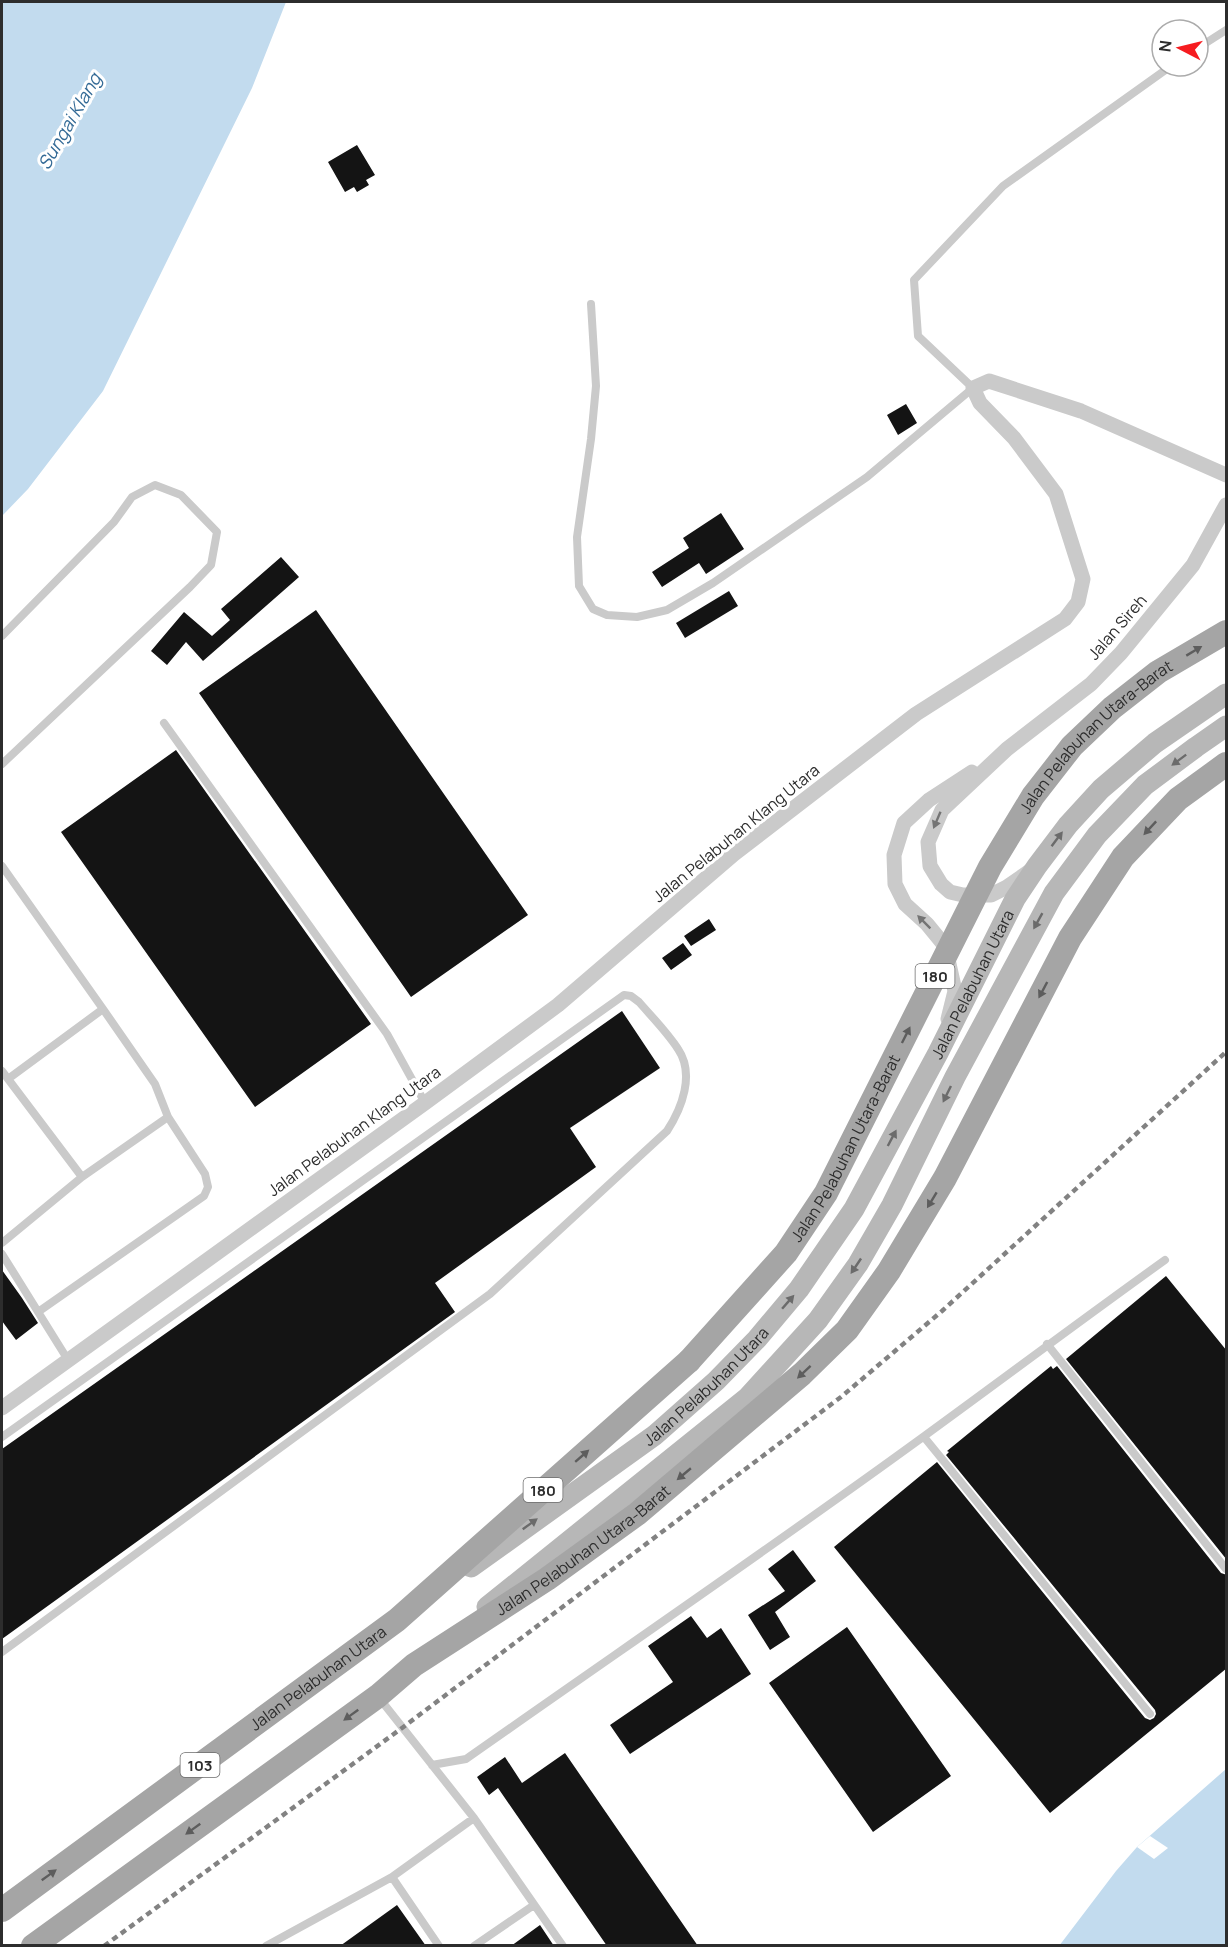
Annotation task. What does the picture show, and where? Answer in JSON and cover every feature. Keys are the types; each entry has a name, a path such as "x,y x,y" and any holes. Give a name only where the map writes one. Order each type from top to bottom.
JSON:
{"main road":[{"name":"Jalan Pelabuhan Utara-Barat","path":"397,1620 689,1362 786,1253 826,1193 990,867 1033,796 1072,746 1112,708 1158,672 1227,632"},
{"name":"Jalan Pelabuhan Utara","path":"2,1910 397,1620 655,1435 716,1381 799,1289 854,1209 938,1053 1015,899 1037,866 1068,825 1101,789 1155,743 1227,694"},
{"name":"Jalan Pelabuhan Utara","path":"33,1946 378,1696 747,1398 818,1320 858,1264 892,1205 955,1077 1054,893 1097,835 1145,785 1227,726"},
{"name":"Jalan Pelabuhan Utara-Barat","path":"414,1665 547,1579 619,1527 802,1374 847,1330 889,1271 945,1178 1070,938 1123,857 1178,799 1227,764"}],"street":[{"path":"973,388 989,381 1081,411 1227,475"},
{"name":"Jalan Pelabuhan Klang Utara","path":"2,1407 558,1005 734,854 916,714 1065,619 1078,602 1083,579 1056,494 1014,438 980,403 973,388"},
{"name":"Jalan Sireh","path":"1007,749 1091,684 1121,653 1193,565 1227,505"},
{"path":"1007,749 942,810 928,842 930,866 941,884 951,892 963,895 991,895 1037,866"},
{"path":"938,1053 955,991 945,946 927,924 905,904 895,884 894,855 904,823 929,800 1007,749"}],"lane":[{"path":"1210,41 1227,30"},
{"path":"591,304 596,386 577,537 579,586 593,609 607,615 637,617 667,610 713,583 867,477 973,388 918,336 914,280 1003,186 1154,78"},
{"path":"2,636 114,522 132,497 147,489 156,485 181,495 217,532 211,565 2,764"},
{"path":"165,723 387,1034 425,1102"},
{"path":"2,866 155,1084 168,1117 206,1174 208,1186 204,1196 38,1312"},
{"path":"2,1437 624,995 631,996 639,1002 679,1050 685,1064 683,1099 667,1131 490,1294 2,1652"},
{"path":"8,1079 103,1009"},
{"path":"2,1071 82,1177"},
{"path":"2,1243 82,1177 168,1117"},
{"path":"2,1254 68,1360"},
{"path":"432,1765 466,1759 924,1437 1047,1344 1165,1260"},
{"path":"1047,1344 1227,1569"},
{"path":"924,1437 1150,1714"},
{"path":"378,1696 474,1818 562,1946"},
{"path":"266,1946 393,1877 474,1818"},
{"path":"393,1877 439,1946"},
{"path":"474,1946 534,1905"}],"water":[{"name":"Sungai Klang","path":"2,2 286,2 252,88 103,391 28,489 2,516"},
{"path":"1226,1769 1226,1945 1059,1946 1137,1847"}],"pier":[{"path":"1150,1836 1168,1848 1154,1859 1137,1847"}],"building":[{"path":"357,145 375,175 366,180 369,185 357,192 354,187 345,192 328,162"},
{"path":"906,404 917,423 898,435 887,415"},
{"path":"721,513 744,549 706,574 699,563 662,587 652,572 689,548 683,538"},
{"path":"281,557 299,577 203,661 186,642 167,665 151,651 184,612 212,636 230,620 221,609"},
{"path":"729,591 738,606 685,638 676,623"},
{"path":"316,610 528,915 411,997 199,693"},
{"path":"176,750 371,1024 255,1107 61,832"},
{"path":"709,919 716,930 691,946 684,936"},
{"path":"683,943 692,955 671,970 662,958"},
{"path":"622,1011 660,1068 570,1128 596,1167 435,1283 455,1312 2,1639 2,1449"},
{"path":"2,1270 38,1323 16,1340 2,1321"},
{"path":"1166,1276 1227,1351 1227,1560 1066,1359"},
{"path":"1051,1366 1053,1369 1057,1366 1221,1573 1227,1575 1227,1668 1050,1813 834,1547 937,1462 1145,1718 1150,1720 1154,1718 1155,1710 946,1455 949,1452 947,1451"},
{"path":"793,1550 816,1581 775,1612 790,1637 770,1650 748,1615 785,1591 768,1569"},
{"path":"691,1616 707,1638 721,1628 751,1674 630,1754 610,1725 673,1682 648,1646"},
{"path":"847,1627 951,1776 873,1832 769,1683"},
{"path":"565,1753 698,1946 607,1946 498,1788 489,1795 477,1777 505,1757 522,1783"},
{"path":"397,1905 426,1946 340,1946"},
{"path":"540,1925 554,1946 511,1946"}],"railway":[{"path":"104,1946 402,1728 841,1397 942,1311 1226,1052"}]}
